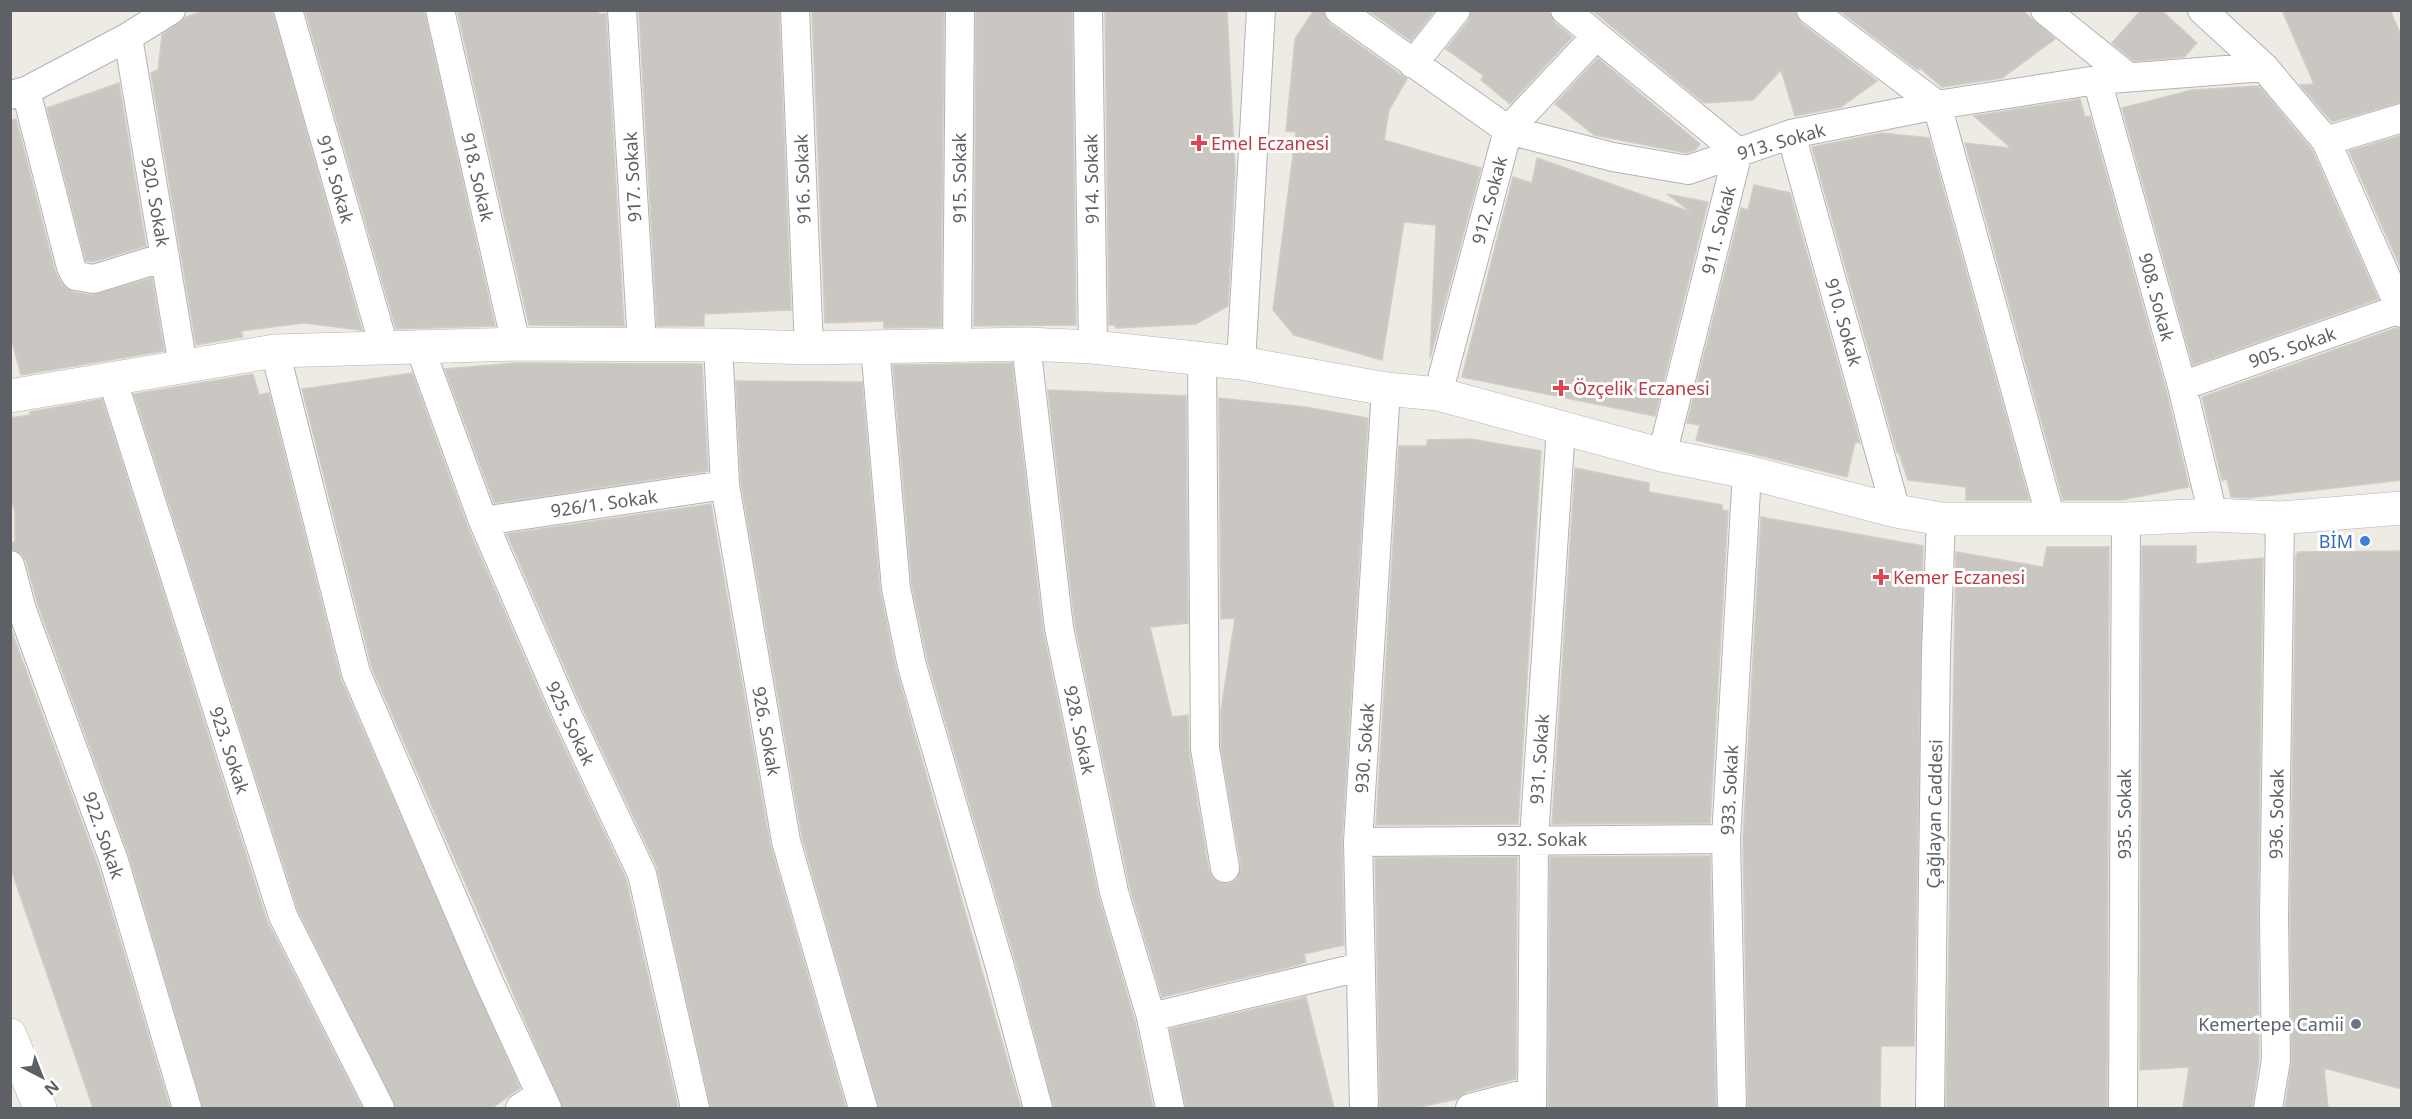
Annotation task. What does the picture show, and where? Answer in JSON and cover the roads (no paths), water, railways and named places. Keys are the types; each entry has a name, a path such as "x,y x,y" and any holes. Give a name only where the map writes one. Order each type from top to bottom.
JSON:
{"street":[{"path":"165,257 94,279 76,276 71,267 18,93 128,37 171,10"},
{"name":"919. Sokak","path":"288,10 384,346"},
{"name":"918. Sokak","path":"440,10 516,344"},
{"name":"917. Sokak","path":"622,10 642,344"},
{"name":"916. Sokak","path":"795,10 809,348"},
{"name":"915. Sokak","path":"957,345 960,10"},
{"name":"914. Sokak","path":"1088,10 1093,347"},
{"path":"1241,363 1261,10"},
{"name":"913. Sokak","path":"1339,10 1508,130 1613,157 1688,170 1791,134 1937,105 2097,80 2264,67"},
{"path":"1413,64 1456,10"},
{"path":"1565,10 1738,152"},
{"path":"1811,10 1937,105 2051,519"},
{"path":"2045,10 2128,77"},
{"path":"2202,10 2264,67 2326,141 2401,310"},
{"name":"912. Sokak","path":"1438,394 1508,130 1596,36"},
{"name":"920. Sokak","path":"128,37 183,366"},
{"name":"908. Sokak","path":"2097,80 2182,386 2213,515"},
{"path":"2326,141 2402,118"},
{"name":"910. Sokak","path":"1791,134 1896,511"},
{"name":"911. Sokak","path":"1662,455 1738,152"},
{"name":"905. Sokak","path":"2182,386 2401,310"},
{"path":"10,396 275,351 384,346 642,344 875,348 1026,344 1093,347 1241,363 1386,389 1438,394 1662,455 1748,472 1896,511 1941,519 2126,519 2213,515 2280,518 2402,508"},
{"name":"928. Sokak","path":"1026,344 1059,628 1114,892 1151,1017 1170,1108"},
{"name":"925. Sokak","path":"419,345 483,520 566,712 642,874 695,1108"},
{"name":"926. Sokak","path":"718,345 725,485 786,841 863,1108"},
{"path":"875,348 896,588 912,666 1038,1108"},
{"path":"275,351 356,673 536,1104"},
{"path":"1202,360 1205,748 1225,868"},
{"name":"923. Sokak","path":"112,378 283,916 380,1108"},
{"name":"930. Sokak","path":"1364,1108 1358,842 1386,389"},
{"name":"931. Sokak","path":"1470,1108 1532,1100 1534,839 1561,427"},
{"name":"933. Sokak","path":"1732,1108 1726,839 1748,472"},
{"name":"926/1. Sokak","path":"483,520 725,485"},
{"name":"936. Sokak","path":"2268,1108 2276,1060 2274,918 2280,518"},
{"name":"Çağlayan Caddesi","path":"1930,1108 1936,652 1941,519"},
{"name":"935. Sokak","path":"2122,1108 2126,519"},
{"name":"922. Sokak","path":"10,565 21,610 114,861 188,1108"},
{"name":"932. Sokak","path":"1358,842 1726,839"},
{"path":"1151,1017 1360,967"},
{"path":"10,1035 40,1108"}],"place":[{"name":"Emel Eczanesi","path":"1199,143"},
{"name":"Özçelik Eczanesi","path":"1561,388"},
{"name":"BİM","path":"2365,541"},
{"name":"Kemer Eczanesi","path":"1881,577"},
{"name":"Kemertepe Camii","path":"2356,1024"}]}
